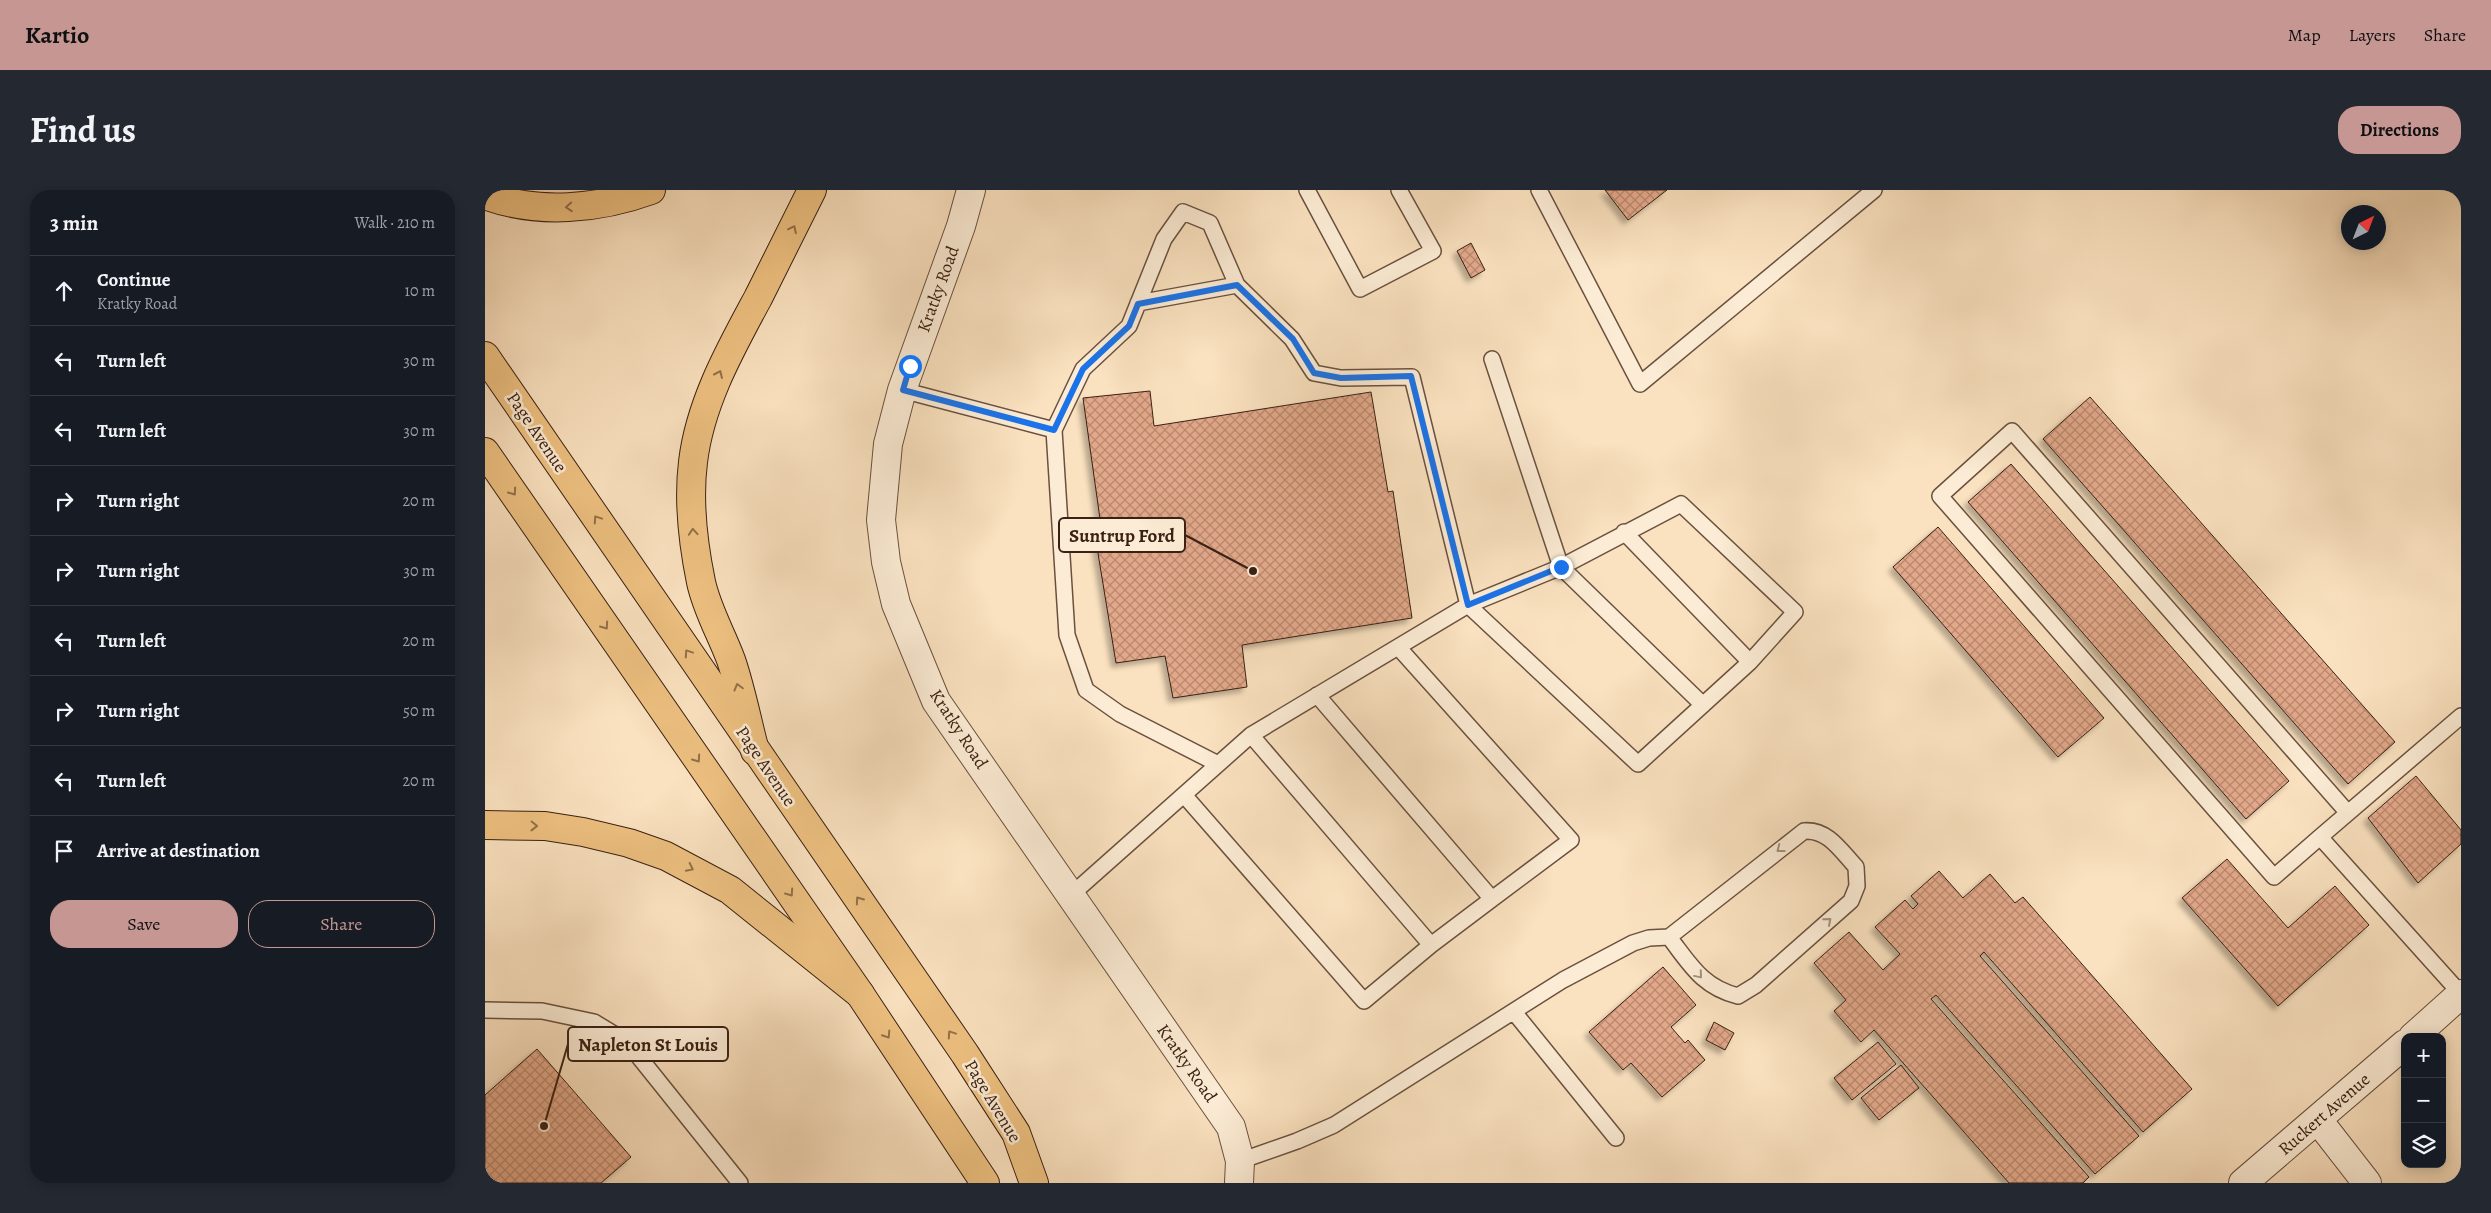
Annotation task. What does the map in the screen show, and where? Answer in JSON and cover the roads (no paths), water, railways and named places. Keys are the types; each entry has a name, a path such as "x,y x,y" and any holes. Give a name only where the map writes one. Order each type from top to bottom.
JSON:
{"main road":[{"path":"485,195 533,205 564,208 621,200 651,190"},
{"path":"755,751 731,660 712,619 701,584 693,540 691,502 693,463 700,427 715,385 812,190"},
{"name":"Page Avenue","path":"485,356 926,997 1016,1133 1033,1183"},
{"path":"485,452 860,994 985,1183"},
{"path":"485,825 545,826 583,832 629,843 666,856 730,890 860,994"}],"street":[{"name":"Kratky Road","path":"971,190 961,226 903,390 888,444 881,520 886,562 896,604 936,701 1231,1127 1240,1172"},
{"path":"2417,1033 2461,994"},
{"name":"Ruckert Avenue","path":"2243,1183 2401,1047"},
{"path":"2318,1120 2367,1183"}],"lane":[{"path":"1307,190 1360,289 1433,251 1399,190"},
{"path":"1539,190 1641,384 1874,190"},
{"path":"1071,894 1251,735 1468,605 1561,567 1624,532 1681,504 1795,612 1750,662 1638,764 1468,605 1411,376 1341,378 1314,373 1293,339 1237,285 1210,223 1183,212 1164,239 1129,326 1083,369 1054,430 1067,635 1086,690 1120,714 1218,764"},
{"path":"1138,304 1237,285"},
{"path":"1491,359 1561,567 1703,705"},
{"path":"903,390 1054,430"},
{"path":"2348,813 2012,430 1940,496 2274,877 2461,716"},
{"path":"1624,532 1750,662"},
{"path":"1184,795 1364,1001 1431,945 1571,840 1398,647"},
{"path":"1317,695 1492,899"},
{"path":"1251,735 1431,945"},
{"path":"1240,1172 1297,1141 1335,1125 1563,980 1633,943 1649,938 1669,937 1804,832 1815,830 1826,835 1856,867 1857,886 1851,901 1756,985 1738,996 1720,992 1703,980 1669,937"},
{"path":"2320,837 2461,994"},
{"path":"485,1010 542,1011 594,1022 627,1042 740,1183"},
{"path":"1514,1012 1616,1138"}],"place":[{"name":"Suntrup Ford","path":"1253,571"},
{"name":"Napleton St Louis","path":"544,1126"}]}
